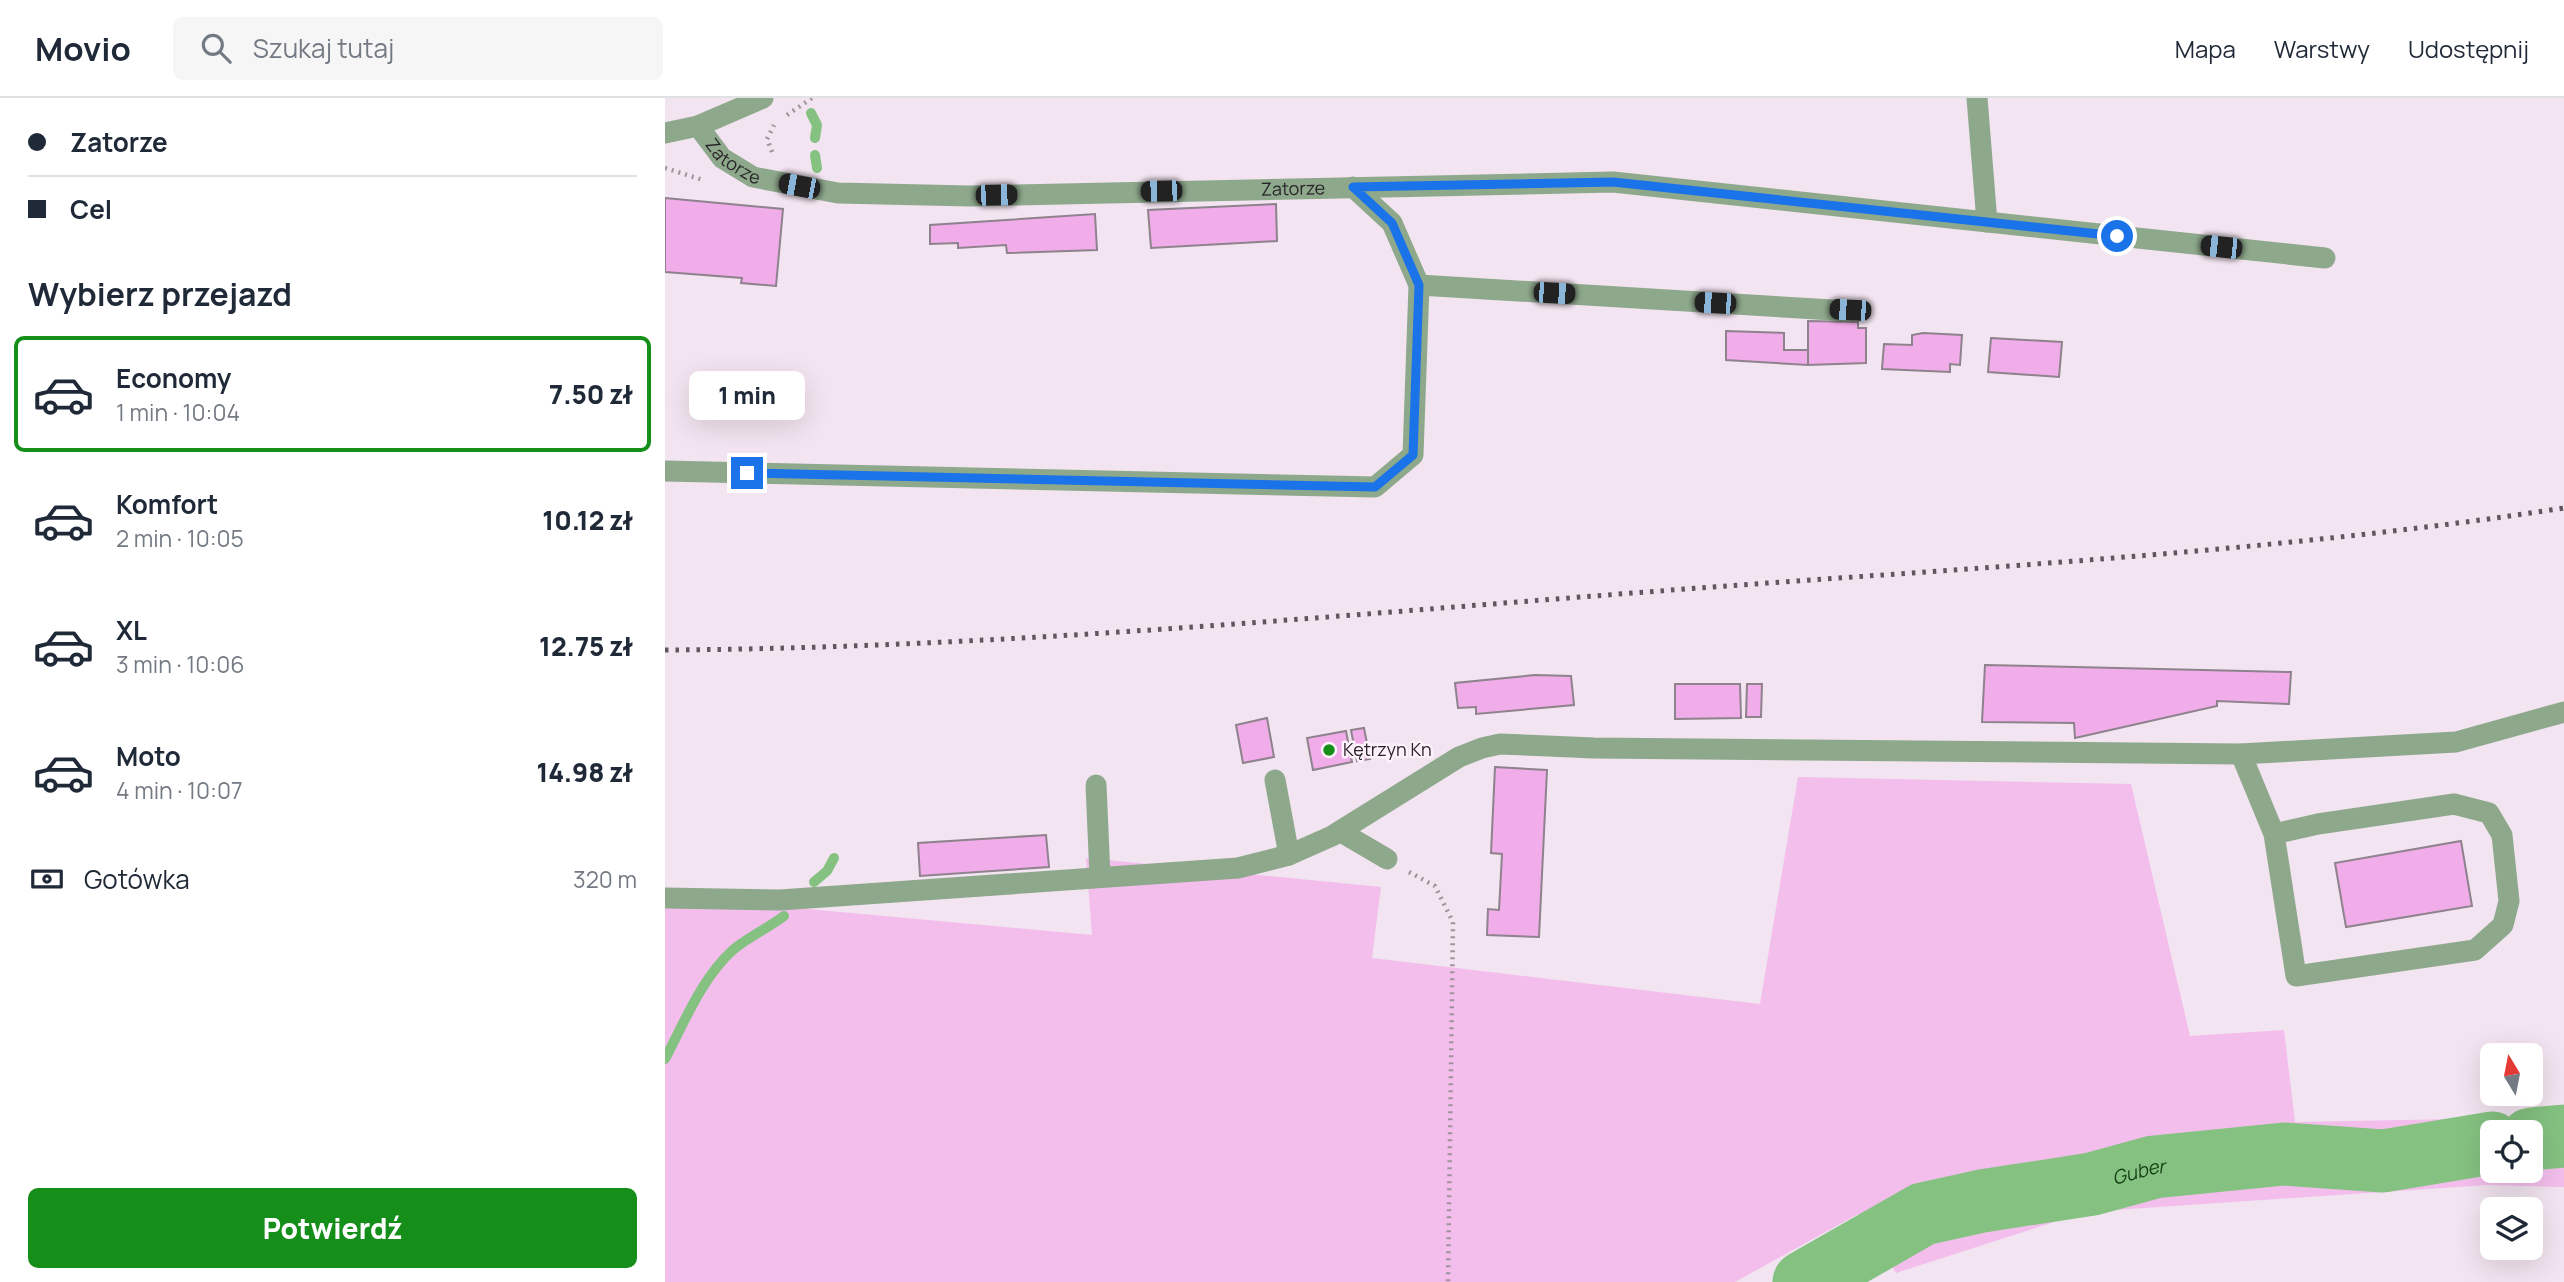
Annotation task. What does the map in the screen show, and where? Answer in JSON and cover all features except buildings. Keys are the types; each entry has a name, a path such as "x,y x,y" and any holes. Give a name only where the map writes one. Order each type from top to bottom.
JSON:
{"street":[{"path":"665,133 698,126 763,98"},
{"path":"1977,98 1987,222"},
{"name":"Zatorze","path":"698,126 722,158 754,177 838,193 969,195 1613,182 2325,258"},
{"path":"665,471 1375,487 1413,455 1419,285 1392,223 1353,187"},
{"path":"1419,285 1850,310"},
{"path":"665,898 780,900 1100,877 1210,872 1289,855 1341,832 1459,757 1500,744 1594,748 2241,754 2456,743 2564,712"},
{"path":"2241,754 2274,834 2296,976 2475,950 2503,925 2509,901 2502,835 2489,813 2454,803 2318,824 2274,834"},
{"path":"1275,780 1289,855"},
{"path":"1095,785 1100,877"},
{"path":"1341,832 1387,859"}],"path":[{"path":"785,116 812,98"},
{"path":"775,124 767,139 778,159"},
{"path":"1387,859 1435,886 1453,922 1448,1282"}],"shaded area":[{"path":"1798,777 2131,784 2190,1036 2284,1030 2295,1122 2564,1117 2564,1187 2487,1185 2085,1212 1896,1273 1858,1214 1735,1282 665,1282 665,896 1092,935 1086,858 1381,887 1372,958 1760,1004"}],"waterway":[{"path":"811,113 817,125 815,138"},
{"path":"815,155 817,168"},
{"path":"814,882 827,871 834,858"},
{"path":"665,1059 712,973 734,949 784,916"},
{"name":"Guber","path":"2543,1138 2564,1136"},
{"name":"Guber","path":"1804,1282 1923,1214 1982,1201 2092,1184 2154,1167 2284,1154 2383,1161 2480,1145"}],"railway":[{"path":"665,650 914,643 1287,620 2112,558 2338,537 2564,508"}],"place":[{"name":"Kętrzyn Kn","path":"1329,750"}],"route":[{"path":"747,473 1375,487 1413,455 1419,285 1392,223 1353,187 1613,182 2117,236"}]}
